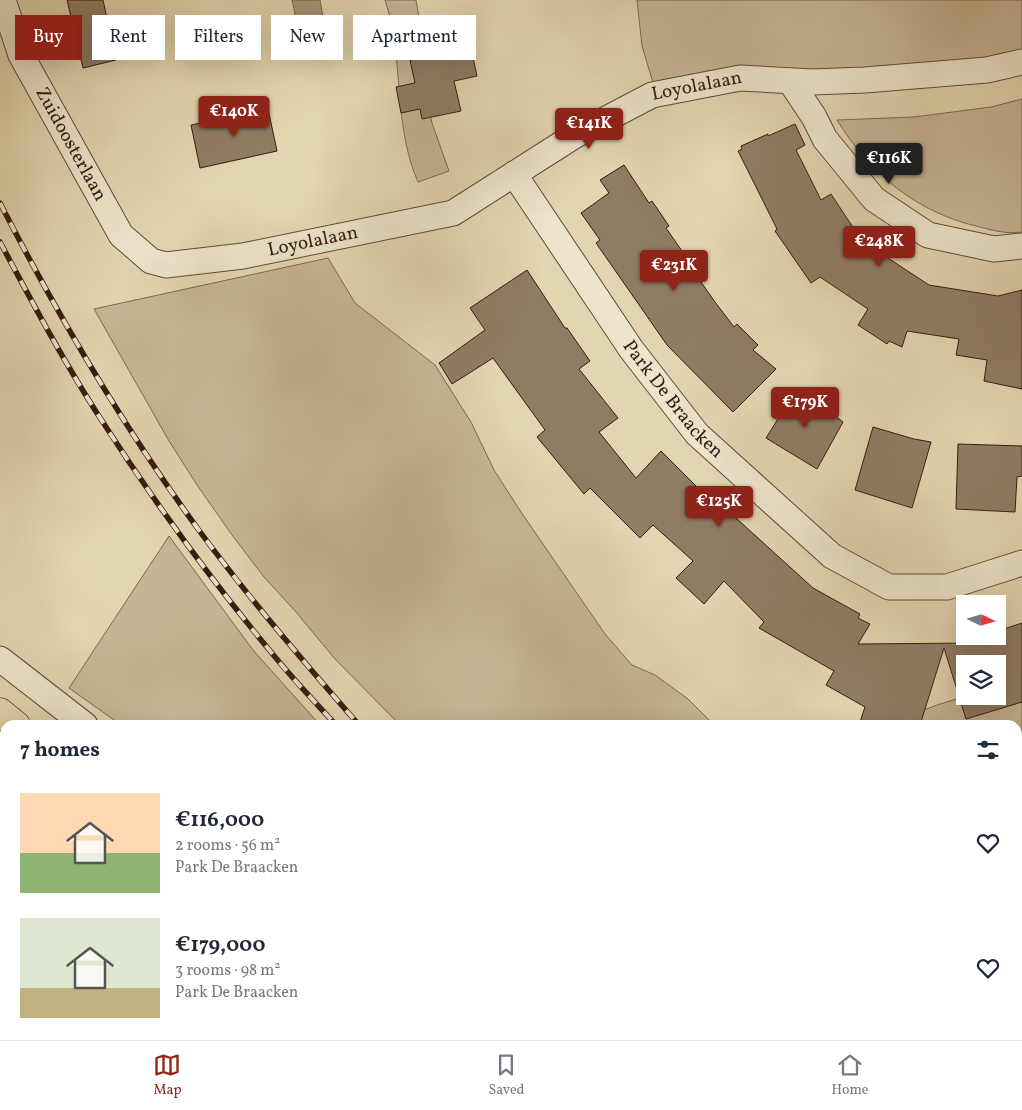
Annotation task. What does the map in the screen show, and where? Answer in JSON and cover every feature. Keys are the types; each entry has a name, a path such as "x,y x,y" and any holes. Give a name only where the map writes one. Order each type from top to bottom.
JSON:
{"highway":[{"path":"0,712 10,720"}],"street":[{"name":"Zuidoosterlaan","path":"3,0 22,54 122,235 151,260 166,265"},
{"name":"Loyolalaan","path":"166,265 243,256 453,213 574,136 652,94 740,78 812,82 865,80 987,70 1022,62"},
{"path":"790,81 814,117 825,139 874,198 928,235 994,249 1022,246"},
{"name":"Park De Braacken","path":"514,174 631,349 697,434 832,556 889,587 947,587 1022,563"},
{"path":"0,658 80,720"}],"shaded area":[{"path":"292,0 320,0 323,15 295,15"},
{"path":"385,0 416,0 418,15 389,15"},
{"path":"637,0 1022,0 1022,53 840,79 708,71 654,86 642,46"},
{"path":"397,60 423,60 424,84 432,123 449,171 418,182 406,145"},
{"path":"1022,99 1022,232 996,231 957,221 916,201 880,174 864,158 837,120 914,117 991,107"},
{"path":"328,258 355,303 435,365 471,422 494,470 605,634 632,665 655,675 688,699 709,720 395,720 335,659 264,577 232,535 169,441 94,309"},
{"path":"169,536 253,650 316,720 114,720 69,688"},
{"path":"1022,680 1022,720 899,720 956,699 956,705 1006,705 1006,685"}],"building":[{"path":"67,0 103,0 106,15 92,15 92,60 116,60 83,68 81,60 82,15 71,15"},
{"path":"410,60 474,60 477,76 454,81 461,111 422,119 420,109 401,113 396,87 415,83"},
{"path":"268,109 277,151 200,168 191,125"},
{"path":"795,124 805,145 796,150 821,200 831,194 862,241 929,285 998,296 1022,290 1022,389 984,381 987,360 956,355 959,339 907,331 902,347 889,341 887,344 858,325 868,309 820,277 811,283 775,231 777,229 738,151 742,149 741,146"},
{"path":"624,165 649,203 652,201 669,226 666,228 684,254 682,255 715,302 734,327 737,324 758,345 753,350 776,369 733,412 667,345 596,243 600,240 581,213 609,193 600,180"},
{"path":"527,270 565,328 567,328 590,361 579,369 618,418 599,432 636,478 661,451 711,501 714,498 813,588 860,614 858,618 870,624 858,644 1006,645 1006,628 1022,623 1022,702 966,719 962,705 1006,705 1006,655 956,655 956,687 944,648 922,720 861,720 865,707 826,685 834,671 759,628 764,622 724,581 704,604 676,578 693,561 653,525 640,538 590,488 584,494 537,437 545,430 493,358 452,384 439,363 485,330 470,308"},
{"path":"798,387 843,422 817,469 766,438"},
{"path":"873,427 931,442 912,508 855,490"},
{"path":"958,444 1022,446 1022,476 1017,477 1015,512 956,509"}],"railway":[{"path":"0,203 68,329 170,490 256,604 355,720"},
{"path":"0,242 82,389 157,503 247,623 286,671 331,720"}]}
